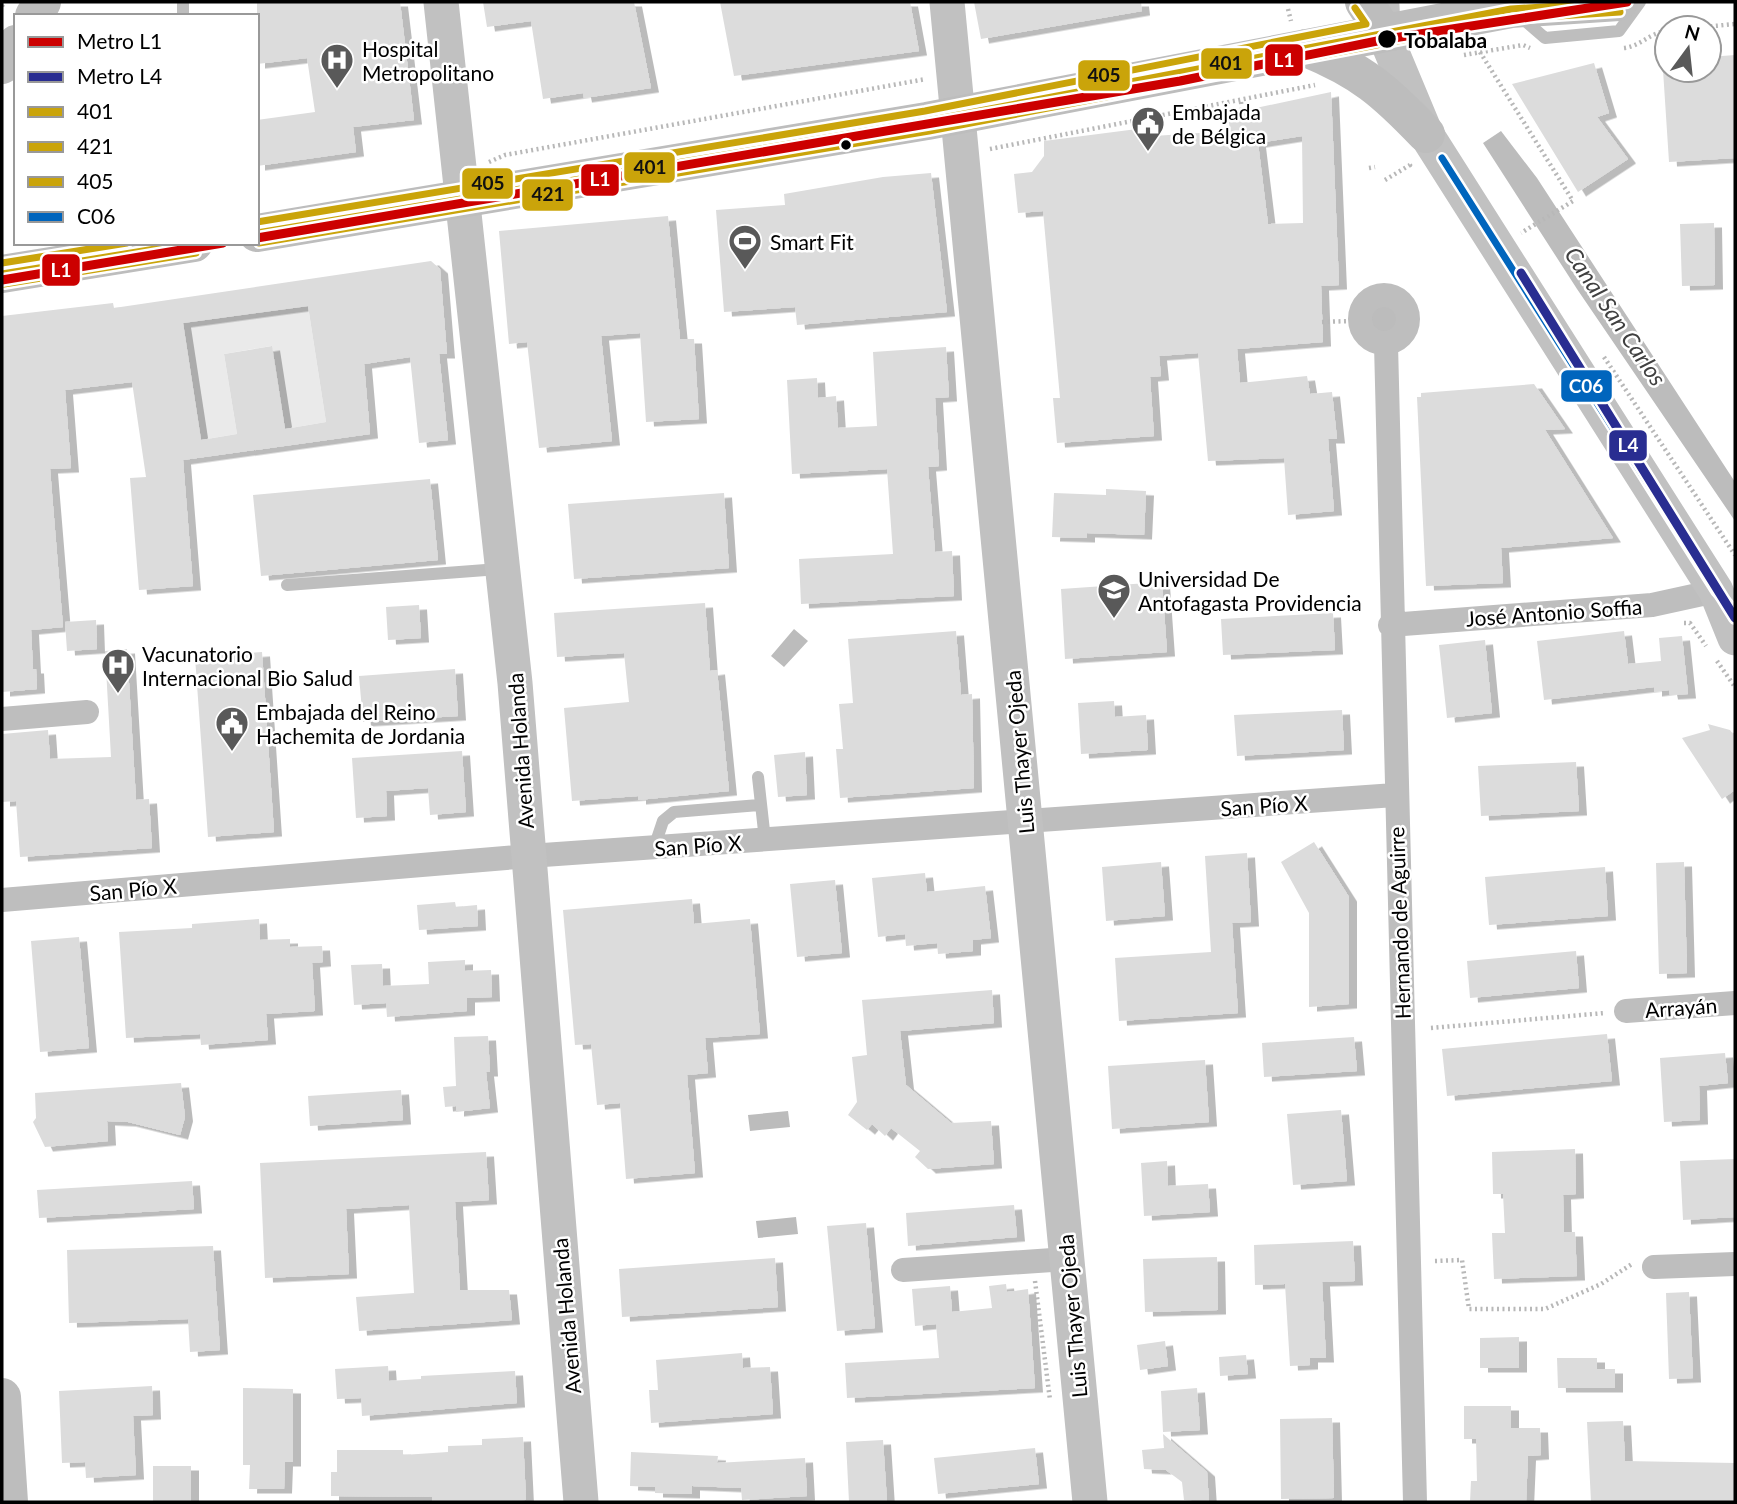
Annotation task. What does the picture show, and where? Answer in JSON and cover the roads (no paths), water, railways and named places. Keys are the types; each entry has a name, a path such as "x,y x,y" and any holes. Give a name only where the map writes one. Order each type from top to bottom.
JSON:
{"main road":[{"path":"259,233 465,201 960,115 1306,48 1376,12 1511,9 1619,2"},
{"path":"1306,48 1354,69 1380,87 1415,144"},
{"path":"2,274 182,245"},
{"path":"2,1397 9,1502"}],"street":[{"name":"Avenida Holanda","path":"441,2 465,201 503,568 581,1502"},
{"name":"Luis Thayer Ojeda","path":"947,2 960,115 1090,1502"},
{"path":"1376,12 1415,144 1726,601 1735,638"},
{"name":"Hernando de Aguirre","path":"1385,344 1390,625 1415,1502"},
{"name":"José Antonio Soffia","path":"1390,625 1726,601"},
{"path":"2,719 87,712"},
{"name":"San Pío X","path":"2,900 528,856 1395,795"},
{"name":"Arrayán","path":"1626,1011 1735,1003"},
{"path":"903,1270 1067,1259"},
{"path":"1649,1262 1735,1264"}],"lane":[{"path":"1511,9 1545,38 1619,31 1640,2"},
{"path":"287,585 503,568"},
{"path":"758,777 765,840"},
{"path":"654,848 663,821 674,812 759,805"}],"water":[{"name":"Canal San Carlos","path":"1501,131 1537,178 1735,482 1735,521 1577,289 1483,143"},
{"path":"1384,301 1396,306 1401,318 1396,330 1384,335 1372,330 1367,318 1372,306"},
{"path":"794,629 808,641 784,667 771,656"},
{"path":"788,1111 790,1127 750,1131 748,1115"},
{"path":"796,1217 798,1234 758,1238 756,1221"}],"metro line":[{"name":"L1","path":"259,238 1180,81 1387,39 1627,2"},
{"name":"L1","path":"2,280 211,245"},
{"name":"L4","path":"1521,273 1735,618"}],"place":[{"name":"Tobalaba","path":"1387,39"},
{"name":"Hospital Metropolitano","path":"337,90"},
{"name":"Embajada de Bélgica","path":"1148,153"},
{"name":"Smart Fit","path":"745,271"},
{"name":"Universidad De Antofagasta Providencia","path":"1114,620"},
{"name":"Vacunatorio Internacional Bio Salud","path":"118,695"},
{"name":"Embajada del Reino Hachemita de Jordania","path":"232,753"}]}
